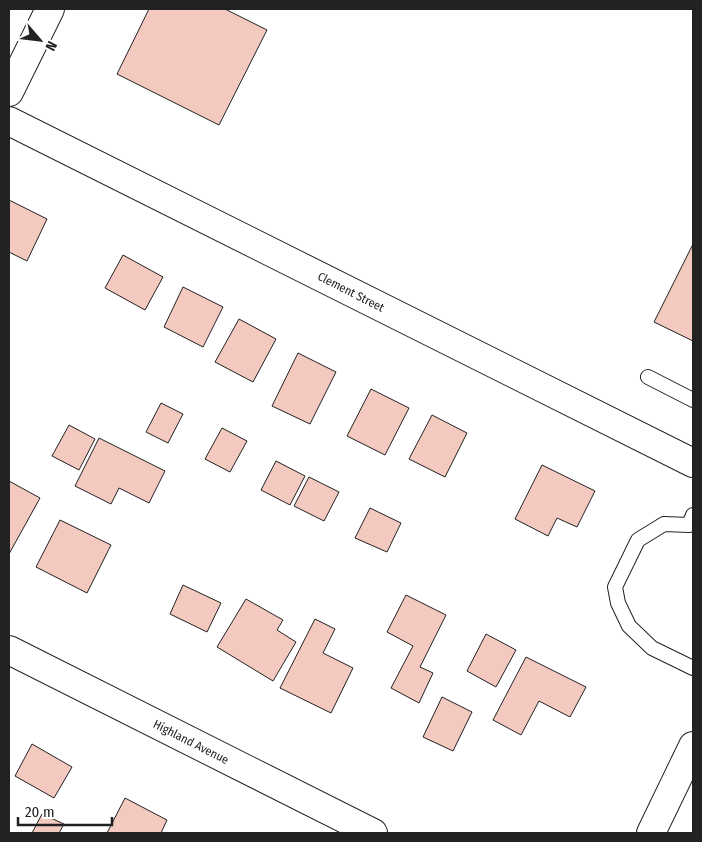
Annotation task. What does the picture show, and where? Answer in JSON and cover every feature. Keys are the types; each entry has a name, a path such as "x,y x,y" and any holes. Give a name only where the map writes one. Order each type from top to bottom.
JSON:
{"street":[{"path":"9,92 50,9"},
{"name":"Clement Street","path":"9,121 693,463"},
{"name":"Highland Avenue","path":"9,650 373,833"},
{"path":"650,833 693,746"}],"lane":[{"path":"648,377 693,400"},
{"path":"693,516 688,525 664,524 638,540 615,587 618,603 629,626 652,648 693,668"}],"building":[{"path":"149,9 225,9 267,30 219,125 117,74"},
{"path":"9,200 47,219 27,261 9,252"},
{"path":"693,244 693,341 654,322"},
{"path":"123,255 163,277 145,310 105,288"},
{"path":"183,287 223,307 203,347 164,327"},
{"path":"239,319 276,339 253,382 215,362"},
{"path":"298,353 336,372 310,424 272,406"},
{"path":"371,389 409,408 385,455 347,436"},
{"path":"161,403 183,414 168,443 146,432"},
{"path":"432,415 467,433 445,477 409,459"},
{"path":"69,425 95,439 79,470 52,456"},
{"path":"222,428 247,441 230,472 205,459"},
{"path":"99,438 165,471 149,503 119,488 111,504 75,486"},
{"path":"276,461 305,476 290,505 261,490"},
{"path":"542,465 595,491 577,527 557,518 548,536 515,519"},
{"path":"309,477 339,492 324,521 294,506"},
{"path":"9,481 40,498 9,554"},
{"path":"370,508 401,523 387,552 355,538"},
{"path":"60,520 111,545 87,593 36,567"},
{"path":"183,585 221,603 207,632 170,614"},
{"path":"406,595 446,615 420,667 433,673 419,703 391,688 413,646 387,632"},
{"path":"246,599 283,620 277,630 296,642 273,681 217,647"},
{"path":"315,619 335,629 323,653 353,668 331,713 280,688"},
{"path":"486,634 516,650 496,687 467,671"},
{"path":"526,657 586,687 570,717 539,701 521,735 493,720"},
{"path":"442,697 472,712 453,751 423,737"},
{"path":"32,744 72,767 54,798 15,776"},
{"path":"125,798 167,820 161,833 107,833"},
{"path":"42,814 64,824 59,833 32,833"}]}
